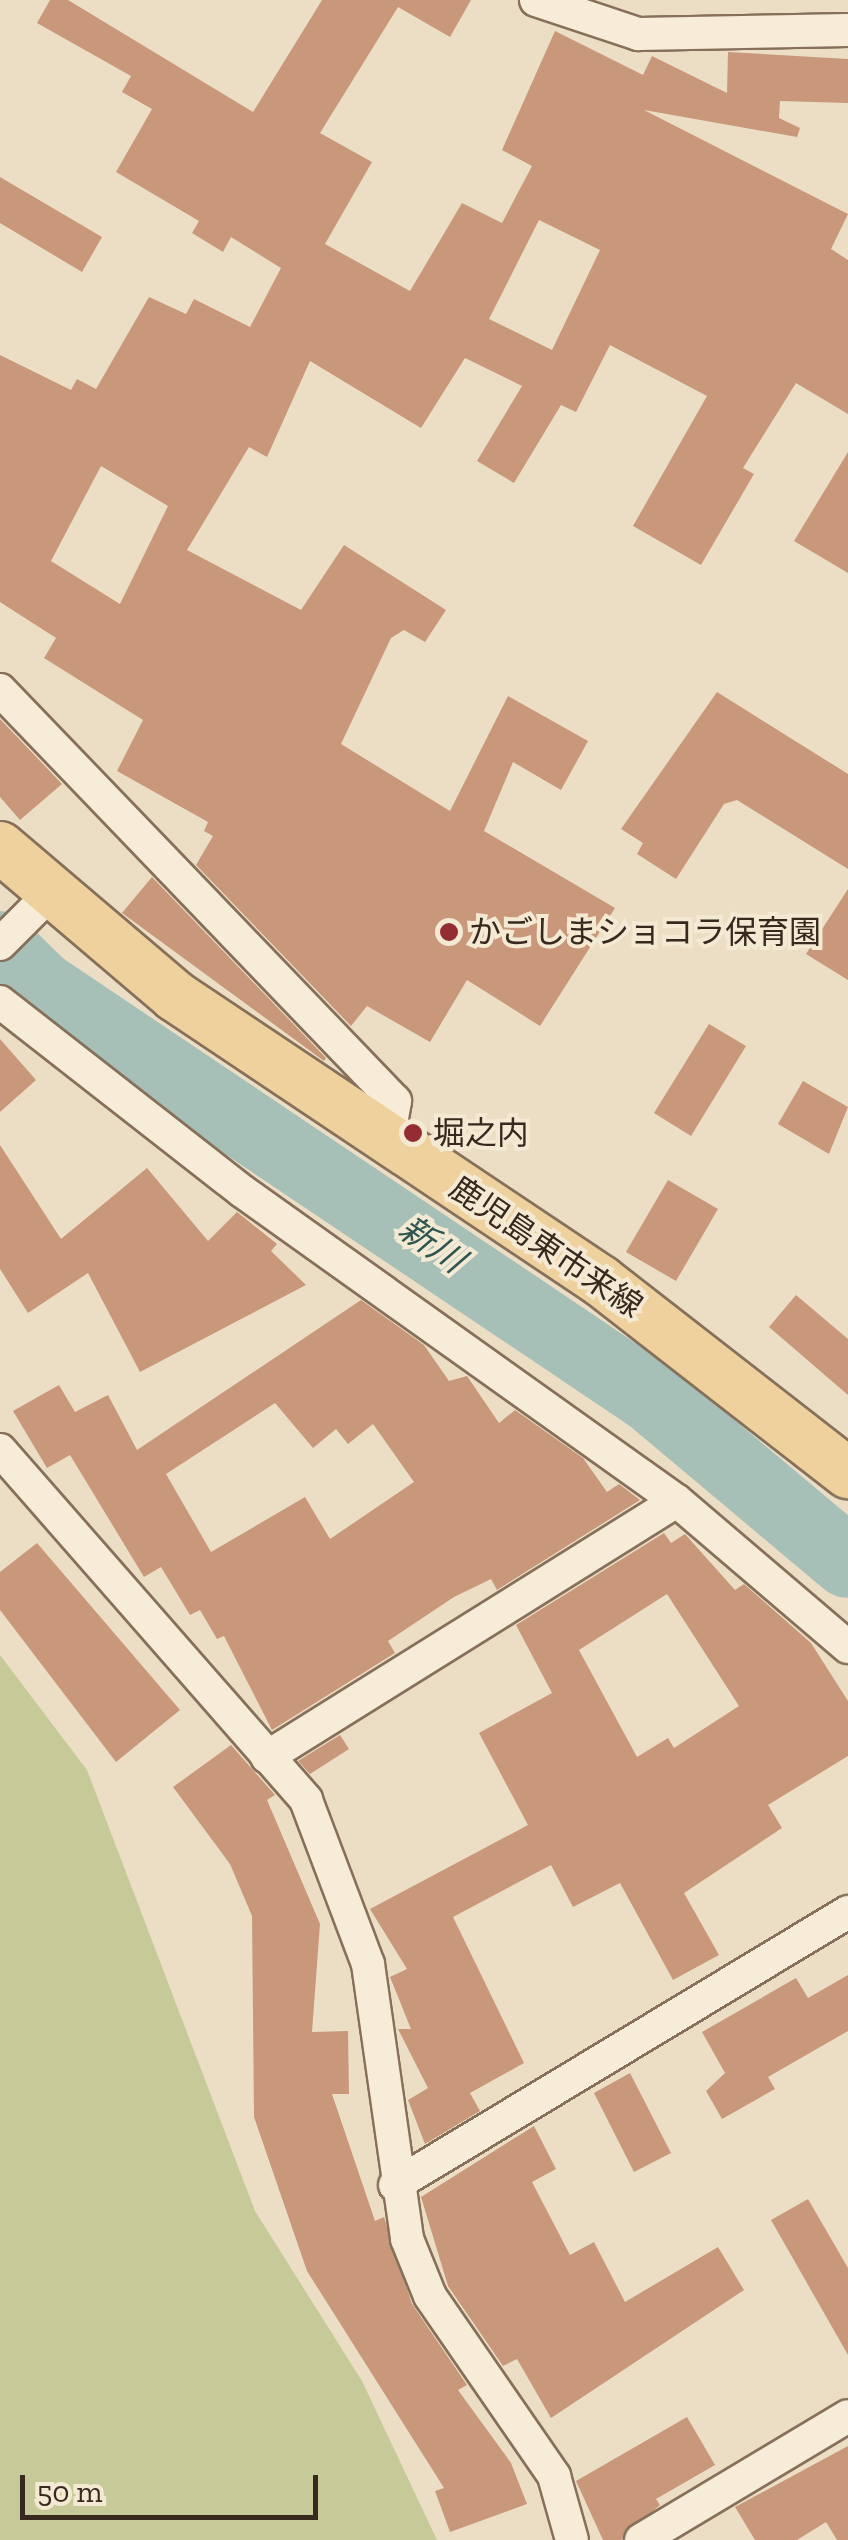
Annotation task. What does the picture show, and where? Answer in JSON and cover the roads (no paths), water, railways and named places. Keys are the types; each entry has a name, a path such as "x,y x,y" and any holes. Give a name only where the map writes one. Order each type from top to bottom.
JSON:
{"main road":[{"name":"鹿児島東市来線","path":"0,848 176,996 601,1281 848,1473"}],"street":[{"path":"536,0 638,34 848,30"},
{"path":"0,690 395,1102 388,1140"},
{"path":"0,944 52,893"},
{"path":"0,1002 242,1191 678,1501 848,1647"},
{"path":"0,1450 306,1800 354,1919 395,2185 430,2296 527,2428 554,2476 572,2540"},
{"path":"267,1756 678,1501"},
{"path":"395,2185 848,1912"},
{"path":"641,2540 848,2416"}],"waterway":[{"name":"新川","path":"0,947 41,987 650,1396 848,1562"}],"place":[{"name":"かごしまショコラ保育園","path":"449,932"},
{"name":"堀之内","path":"413,1133"}]}
